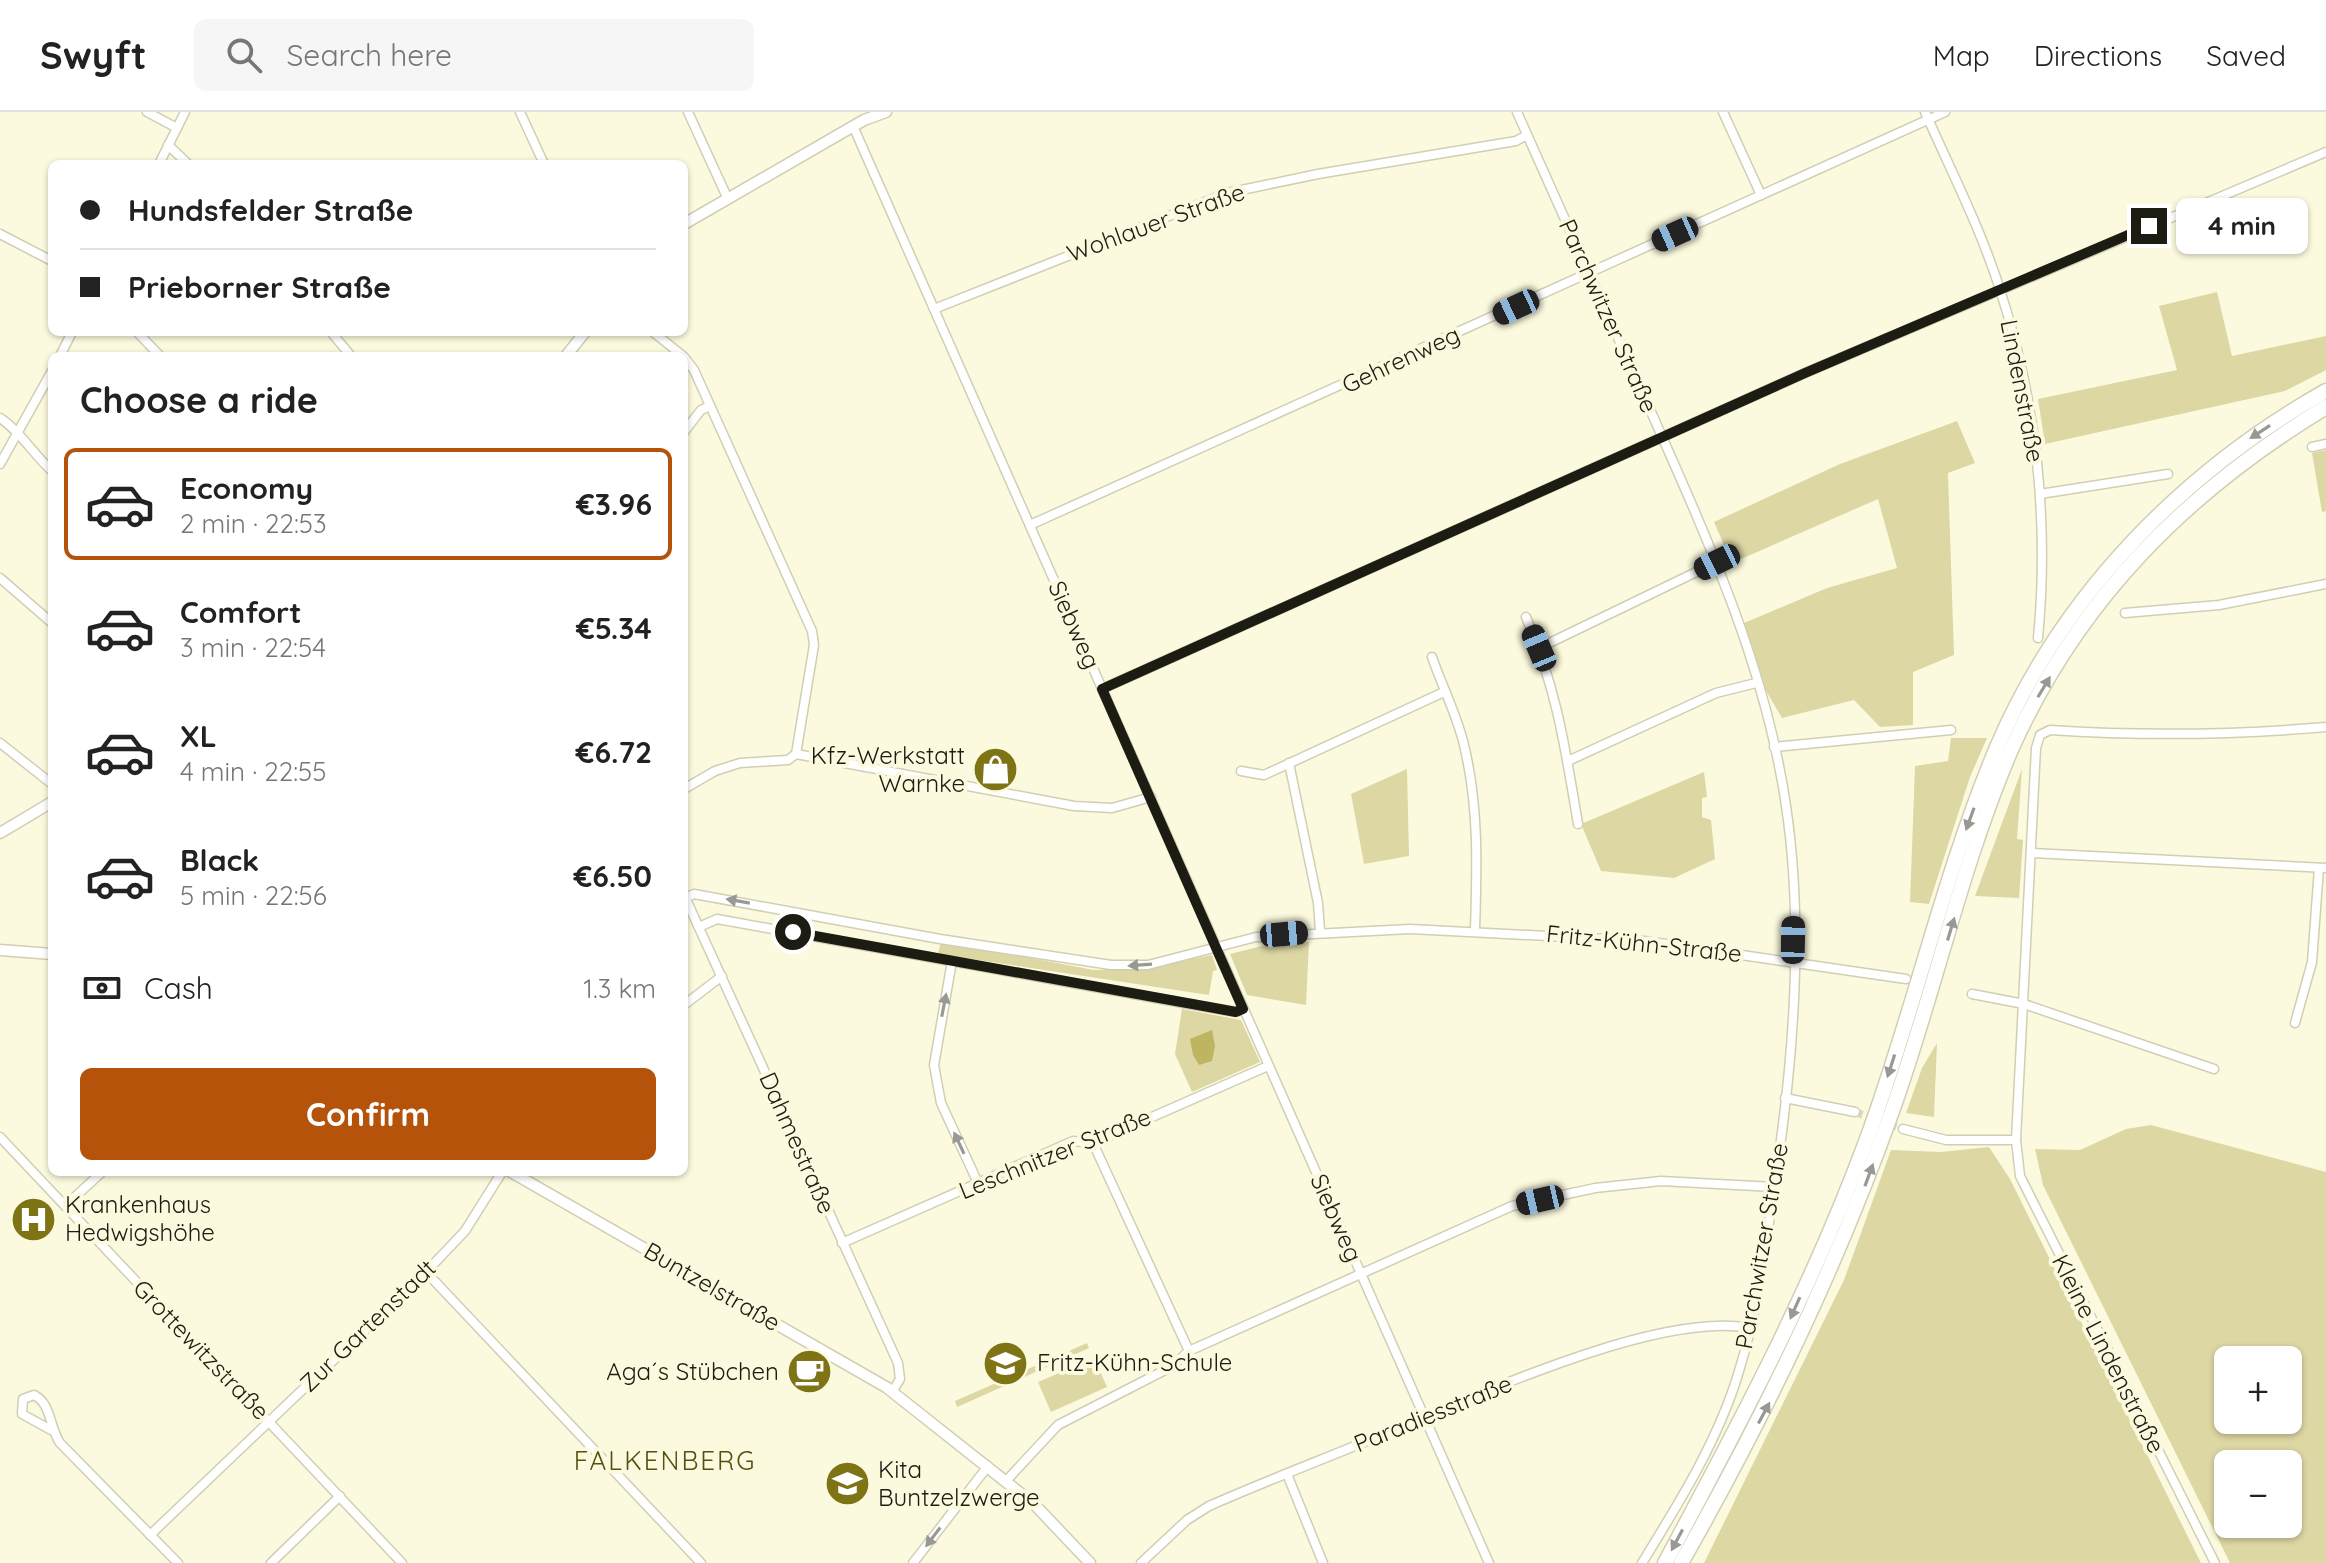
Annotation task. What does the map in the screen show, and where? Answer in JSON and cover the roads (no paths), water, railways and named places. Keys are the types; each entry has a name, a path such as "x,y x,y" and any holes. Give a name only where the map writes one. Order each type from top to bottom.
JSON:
{"highway":[{"path":"1665,1563 1772,1360 1841,1205 1867,1138 1968,822 1998,746 2024,692 2080,605 2150,522 2250,438 2326,391"},
{"path":"1681,1563 1770,1402 1861,1197 1907,1069 1982,827 2010,752 2035,703 2110,589 2178,515 2257,450 2326,407"}],"street":[{"path":"147,112 177,128"},
{"path":"161,160 185,112"},
{"path":"520,112 542,160"},
{"path":"688,112 727,197"},
{"path":"688,221 853,126 886,112"},
{"name":"Parchwitzer Straße","path":"1517,112 1717,562 1774,747 1787,821 1793,960 1785,1098 1774,1187 1749,1328 1740,1368 1723,1412 1684,1493 1642,1563"},
{"path":"1723,112 1761,195"},
{"name":"Gehrenweg","path":"1030,525 1761,195 1927,116 1945,112"},
{"name":"Lindenstraße","path":"1927,116 2000,290 2028,401 2040,494 2043,568 2038,638"},
{"name":"Siebweg","path":"853,126 1489,1563"},
{"name":"Wohlauer Straße","path":"934,309 1235,191 1516,141 1527,135"},
{"path":"168,145 184,160"},
{"path":"1102,689 1662,437 2326,152"},
{"path":"0,234 48,259"},
{"path":"141,336 156,352"},
{"path":"334,336 348,352"},
{"path":"569,352 582,336"},
{"path":"658,336 679,352"},
{"path":"688,364 812,631 814,645 796,754 788,760 727,767 688,787"},
{"path":"0,464 48,378"},
{"path":"688,427 701,410 710,406"},
{"path":"0,418 48,467"},
{"path":"2312,447 2326,444"},
{"name":"Lindenstraße","path":"2040,494 2168,474"},
{"path":"1539,648 1717,562"},
{"path":"0,578 48,620"},
{"path":"2125,613 2219,605 2326,584"},
{"path":"1526,617 1556,697 1578,824"},
{"path":"1432,657 1463,742 1476,820 1475,930"},
{"path":"1568,761 1716,693 1756,683"},
{"path":"1241,771 1264,775 1444,692"},
{"name":"Kleine Lindenstraße","path":"2215,1563 2040,1222 2020,1176 2016,1140 2036,748 2040,735 2050,730 2147,735 2257,733 2326,727"},
{"path":"1774,747 1951,730"},
{"path":"0,743 48,781"},
{"path":"796,754 1074,806 1125,806 1151,797"},
{"path":"1289,763 1318,903 1320,931"},
{"path":"0,833 48,804"},
{"path":"2032,853 2323,868 2312,962 2295,1023"},
{"name":"Fritz-Kühn-Straße","path":"688,895 1089,964 1148,965 1256,937 1320,931 1475,930 1645,941 1793,960 1906,979"},
{"name":"Dahmestraße","path":"688,903 898,1363 900,1379 892,1392"},
{"path":"699,927 717,919 1236,1012 1243,1009"},
{"path":"0,950 48,954"},
{"path":"952,961 934,1065 941,1103 978,1183"},
{"path":"688,1002 722,976"},
{"path":"1972,994 2024,1004 2214,1069"},
{"name":"Leschnitzer Straße","path":"842,1243 1073,1141 1093,1143 1268,1066"},
{"path":"1785,1098 1855,1112"},
{"path":"1903,1129 1946,1140 2016,1140"},
{"name":"Grottewitzstraße","path":"0,1137 402,1563"},
{"path":"1093,1143 1189,1351"},
{"path":"65,1206 98,1176"},
{"name":"Zur Gartenstadt","path":"150,1535 426,1272 465,1231 499,1176"},
{"name":"Buntzelstraße","path":"518,1176 892,1392 1041,1511 1090,1563"},
{"path":"1006,1481 1058,1425 1171,1367 1189,1351 1512,1206 1595,1188 1661,1181 1774,1187"},
{"path":"426,1272 701,1563"},
{"name":"Paradiesstraße","path":"1141,1563 1198,1512 1532,1373 1611,1348 1687,1330 1734,1325 1749,1328"},
{"path":"51,1430 49,1412 42,1399 34,1395 23,1399 22,1414 51,1430 178,1563"},
{"path":"913,1563 988,1466"},
{"path":"1287,1474 1323,1563"},
{"path":"271,1563 340,1496"}],"tunnel":[{"path":"1855,1112 1903,1129"}],"place":[{"name":"Kfz-Werkstatt Warnke","path":"996,770"},
{"name":"Krankenhaus Hedwigshöhe","path":"34,1219"},
{"name":"Fritz-Kühn-Schule","path":"1006,1363"},
{"name":"Aga´s Stübchen","path":"810,1372"},
{"name":"Kita Buntzelzwerge","path":"847,1484"}],"district":[{"name":"FALKENBERG","path":"665,1461"}]}
